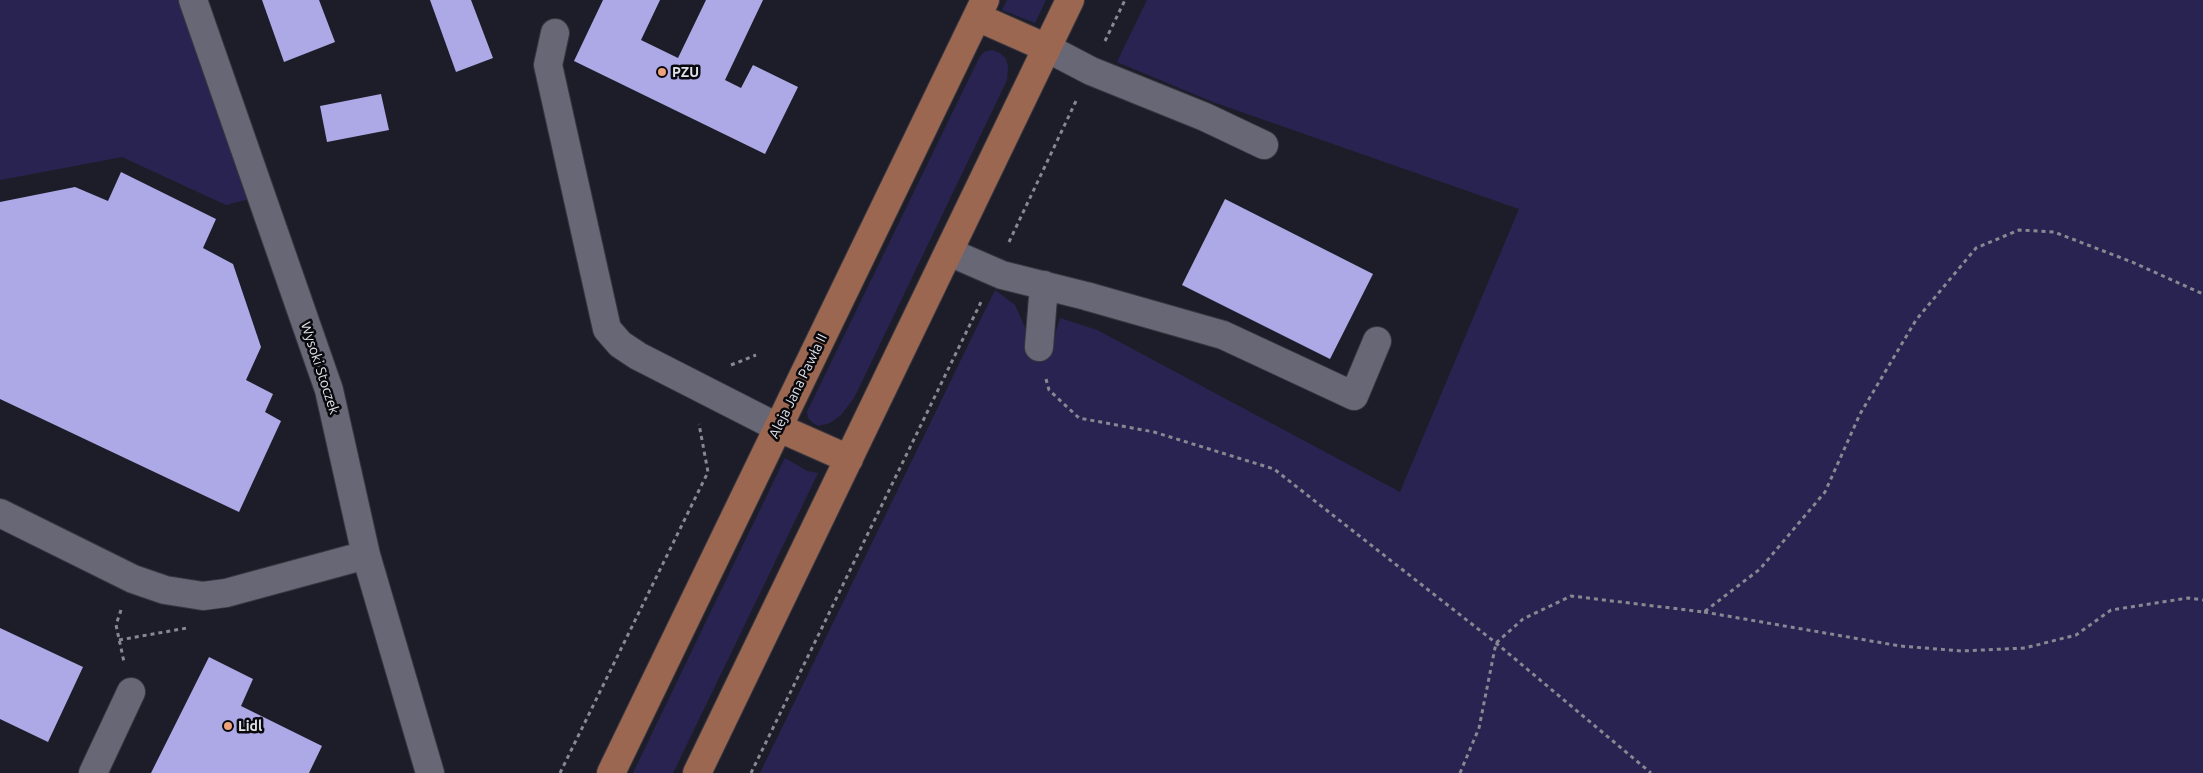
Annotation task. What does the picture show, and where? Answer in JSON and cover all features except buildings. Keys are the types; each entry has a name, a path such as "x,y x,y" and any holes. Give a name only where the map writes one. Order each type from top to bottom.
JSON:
{"main road":[{"path":"697,773 1070,0"},
{"path":"981,9 1047,48"},
{"name":"Aleja Jana Pawła II","path":"612,773 981,9"},
{"path":"778,428 849,460"}],"street":[{"name":"Wysoki Stoczek","path":"193,0 329,390 366,555 430,773"},
{"path":"555,34 548,65 607,329 620,344 638,356 778,428"},
{"path":"1047,48 1090,71 1205,118 1264,145"},
{"path":"949,252 995,272 1223,335 1354,396 1377,341"},
{"path":"1039,347 1044,285"},
{"path":"0,513 132,578 166,590 203,596 226,593 366,555"},
{"path":"93,773 132,692"}],"path":[{"path":"751,773 995,272 1124,0"},
{"path":"1704,612 1760,569 1825,492 1860,414 1916,320 1976,248 2019,230 2054,232 2132,262 2203,294"},
{"path":"1039,347 1049,390 1079,418 1154,432 1274,469 1496,643 1652,773"},
{"path":"560,773 708,472 699,425 725,367 756,355"},
{"path":"132,578 116,625 132,692"},
{"path":"1460,773 1479,728 1496,643 1524,619 1571,596 1704,612 1900,646 1962,651 2025,648 2076,635 2111,610 2188,598 2203,600"}],"shaded area":[{"path":"0,0 189,0 253,198 226,205 122,157 0,180"},
{"path":"1007,0 1046,0 1035,23 1002,10"},
{"path":"1147,0 2203,0 2203,773 760,773 995,290 1015,305 1026,330 1029,346 1051,349 1060,318 1097,330 1400,492 1519,209 1213,102 1117,62"},
{"path":"992,50 1000,53 1006,59 1008,67 1007,80 854,398 841,415 830,423 818,426 808,418 807,412 979,58 984,52"},
{"path":"785,458 807,471 818,473 673,773 633,773"}],"place":[{"name":"PZU","path":"662,72"},
{"name":"Lidl","path":"228,726"}]}
